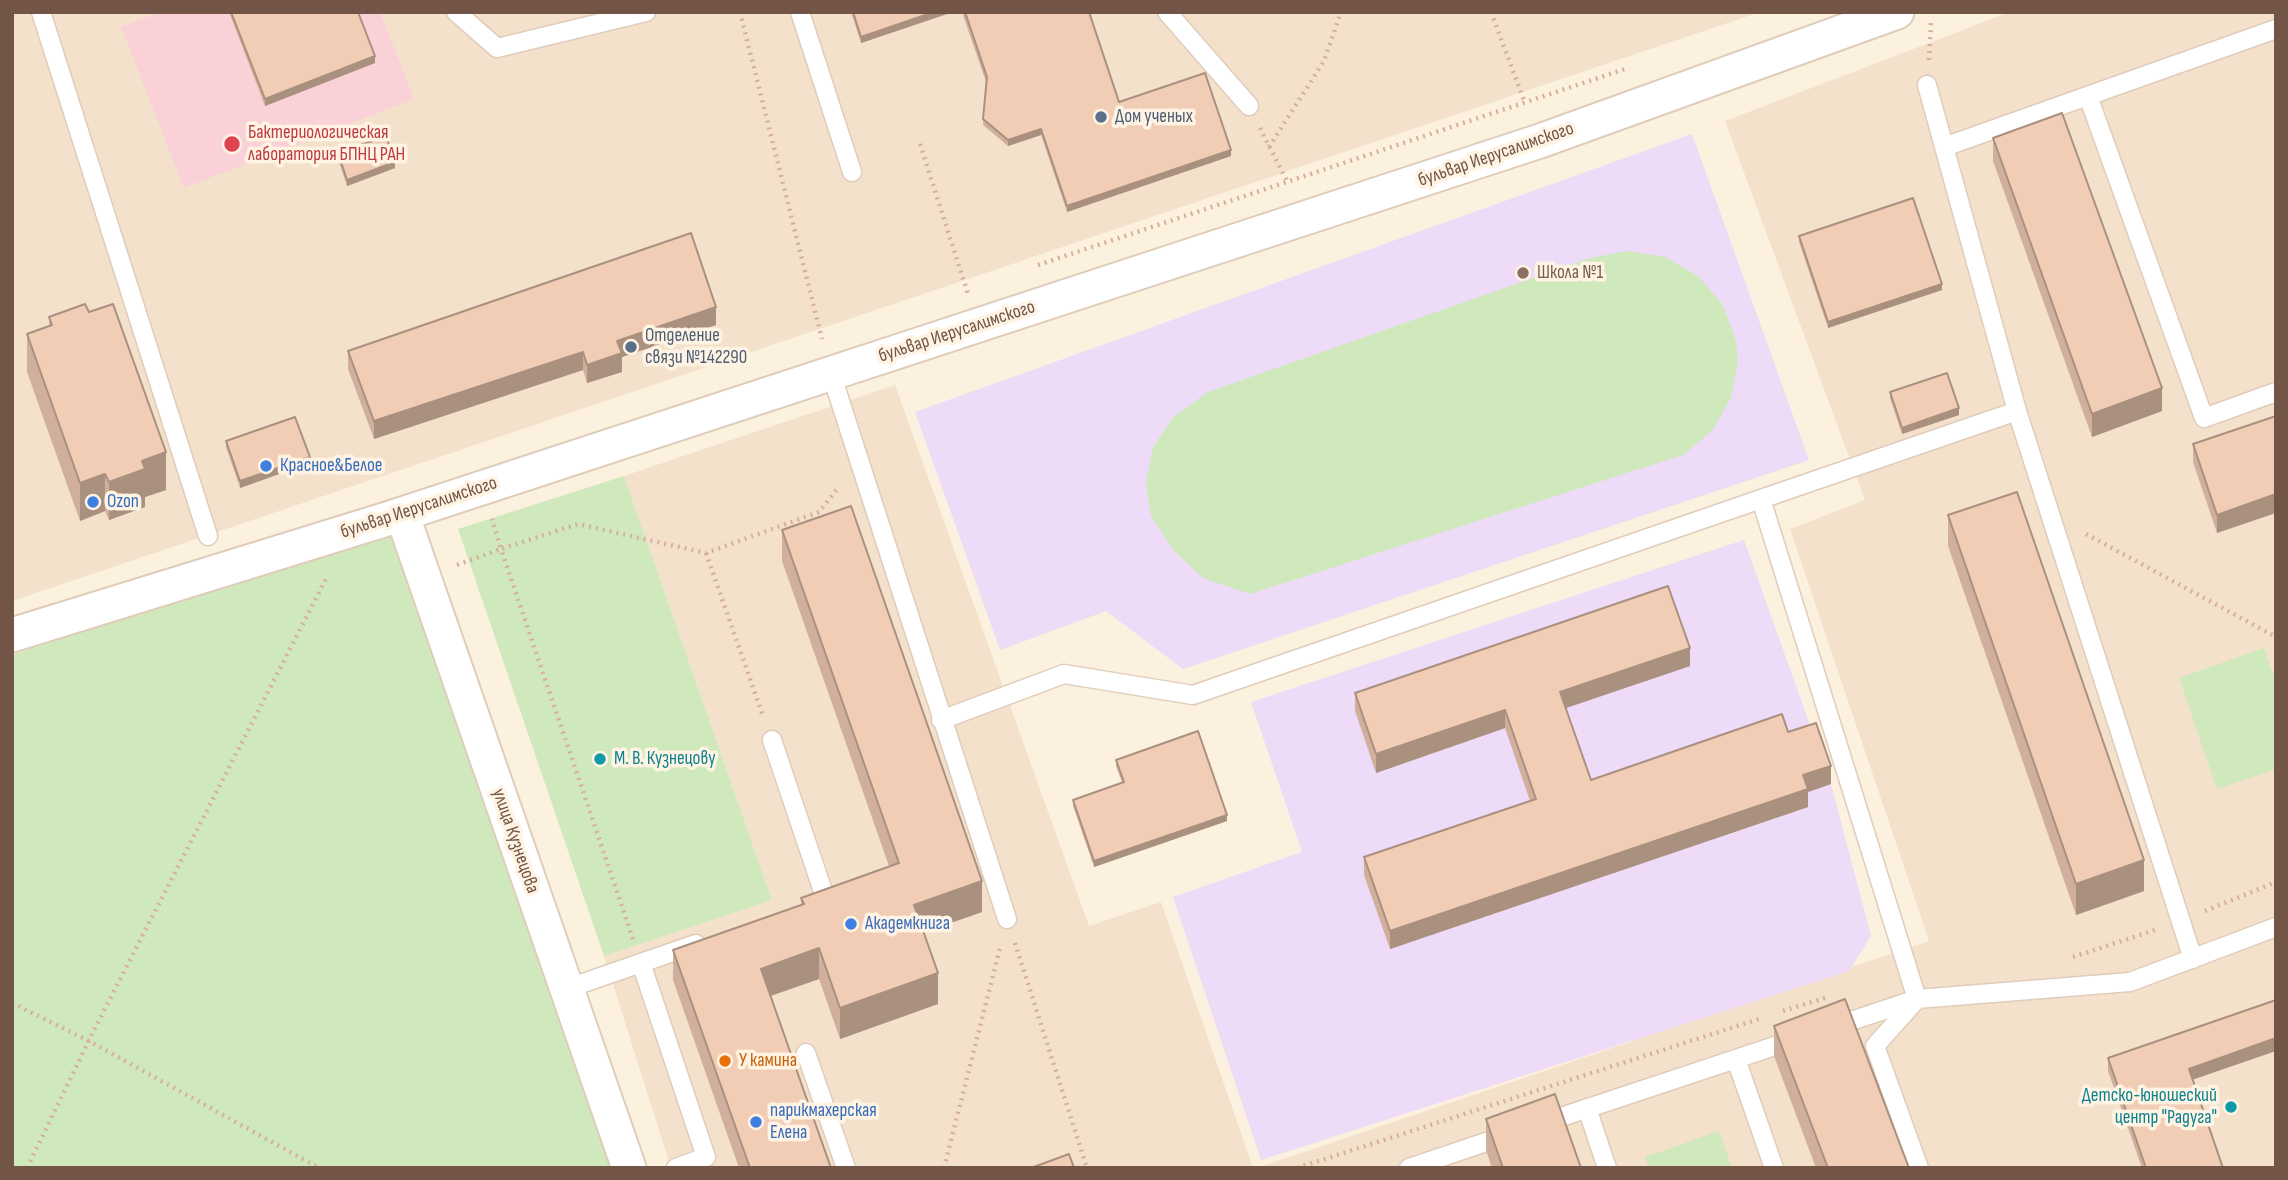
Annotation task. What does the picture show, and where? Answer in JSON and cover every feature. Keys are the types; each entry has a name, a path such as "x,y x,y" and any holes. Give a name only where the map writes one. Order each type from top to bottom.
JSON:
{"street":[{"name":"бульвар Иерусалимского","path":"12,635 402,514 1540,141 1897,12"},
{"name":"улица Кузнецова","path":"402,514 629,1168"}],"lane":[{"path":"41,12 208,536"},
{"path":"456,12 497,48 646,12"},
{"path":"800,12 852,172"},
{"path":"1167,12 1249,106"},
{"path":"1944,147 2276,29"},
{"path":"1927,85 2017,411 2193,959"},
{"path":"2088,96 2204,418 2276,392"},
{"path":"831,373 1007,919"},
{"path":"941,720 1064,674 1193,695 2017,411"},
{"path":"1761,499 1917,999"},
{"path":"772,740 826,900 800,909"},
{"path":"1409,1168 1441,1163 1587,1108 1917,999 2130,982 2276,927"},
{"path":"566,989 707,941"},
{"path":"641,963 706,1157 676,1168"},
{"path":"1917,999 1875,1046 1920,1168"},
{"path":"806,1053 846,1168"},
{"path":"1736,1059 1774,1168"},
{"path":"1587,1108 1607,1168"}],"path":[{"path":"740,12 831,373"},
{"path":"1269,146 1324,61 1341,12"},
{"path":"1491,12 1540,141"},
{"path":"1927,85 1932,12"},
{"path":"1031,268 1525,102"},
{"path":"1249,106 1283,173"},
{"path":"920,145 966,289 979,285"},
{"path":"424,577 578,524 706,553 820,512 859,461"},
{"path":"2052,516 2276,637"},
{"path":"27,1168 89,1041 351,530"},
{"path":"501,549 641,963"},
{"path":"706,553 772,740"},
{"path":"944,1168 1007,919"},
{"path":"1007,919 1087,1168"},
{"path":"12,1003 89,1041 319,1168"}],"shaded area":[{"path":"12,12 1760,12 12,601"},
{"name":"Бактериологическая лаборатория БПНЦ РАН","path":"160,12 380,12 414,99 184,188 121,27"},
{"path":"2010,12 2276,12 2276,1168 1257,1168 1929,941 1790,529 1865,500 1725,121"},
{"name":"Школа №1","path":"1692,134 1809,460 1183,669 1106,611 1000,650 915,412"},
{"path":"895,385 1089,926 1161,902 1253,1168 671,1168 604,956 772,900 624,476"},
{"path":"1744,540 1831,784 1871,936 1849,971 1261,1160 1173,897 1302,852 1251,702"}],"green space":[{"path":"1627,251 1665,257 1698,276 1723,305 1736,341 1738,361 1731,398 1712,431 1683,455 1250,594 1203,578 1174,551 1151,516 1146,483 1153,447 1173,417 1208,392 1590,258"},
{"path":"624,476 772,900 604,956 458,529"},
{"path":"387,519 629,1168 12,1168 12,655 344,545"},
{"path":"2264,648 2276,683 2276,769 2217,789 2179,678"},
{"path":"1719,1131 1732,1168 1649,1168 1645,1157"}],"building":[{"path":"231,12 358,12 375,56 265,99"},
{"path":"853,12 934,12 861,37"},
{"name":"Дом ученых","path":"965,12 1089,12 1119,102 1205,73 1231,150 1067,206 1041,129 1008,140 983,119 987,77"},
{"path":"2062,113 2162,388 2092,414 1993,138"},
{"path":"386,136 395,162 347,180 338,153"},
{"path":"1913,198 1942,284 1828,322 1799,236"},
{"path":"691,233 716,307 617,341 622,353 587,365 583,352 374,421 348,351"},
{"path":"85,304 89,312 113,304 166,452 142,461 145,469 109,482 105,474 80,483 27,334 52,325 49,317"},
{"path":"1947,373 1959,408 1902,428 1890,392"},
{"path":"2276,416 2276,494 2217,515 2193,444"},
{"path":"295,417 310,457 240,481 226,441"},
{"path":"2017,492 2144,860 2076,884 1948,515"},
{"path":"851,506 982,881 914,905 938,973 840,1008 819,948 761,969 831,1168 750,1168 673,950 804,904 801,898 899,863 782,530"},
{"path":"1668,586 1690,648 1560,692 1591,780 1782,714 1788,732 1816,723 1831,766 1803,775 1808,789 1390,931 1364,857 1536,799 1505,710 1376,754 1355,693"},
{"path":"1198,731 1227,815 1094,861 1073,800 1124,782 1116,760"},
{"path":"1845,999 1909,1168 1828,1168 1774,1026"},
{"path":"2276,1000 2276,1038 2189,1069 2223,1168 2146,1168 2108,1058"},
{"path":"1555,1094 1581,1168 1503,1168 1486,1119"},
{"path":"1069,1154 1074,1168 1031,1168"}],"place":[{"name":"Дом ученых","path":"1101,117"},
{"name":"Бактериологическая лаборатория БПНЦ РАН","path":"232,144"},
{"name":"Школа №1","path":"1523,273"},
{"name":"Отделение связи №142290","path":"631,347"},
{"name":"Красное&Белое","path":"266,466"},
{"name":"Ozon","path":"93,502"},
{"name":"М. В. Кузнецову","path":"600,759"},
{"name":"Академкнига","path":"851,924"},
{"name":"У камина","path":"725,1061"},
{"name":"Детско-юношеский центр \"Радуга\"","path":"2231,1107"},
{"name":"парикмахерская Елена","path":"756,1122"}]}
